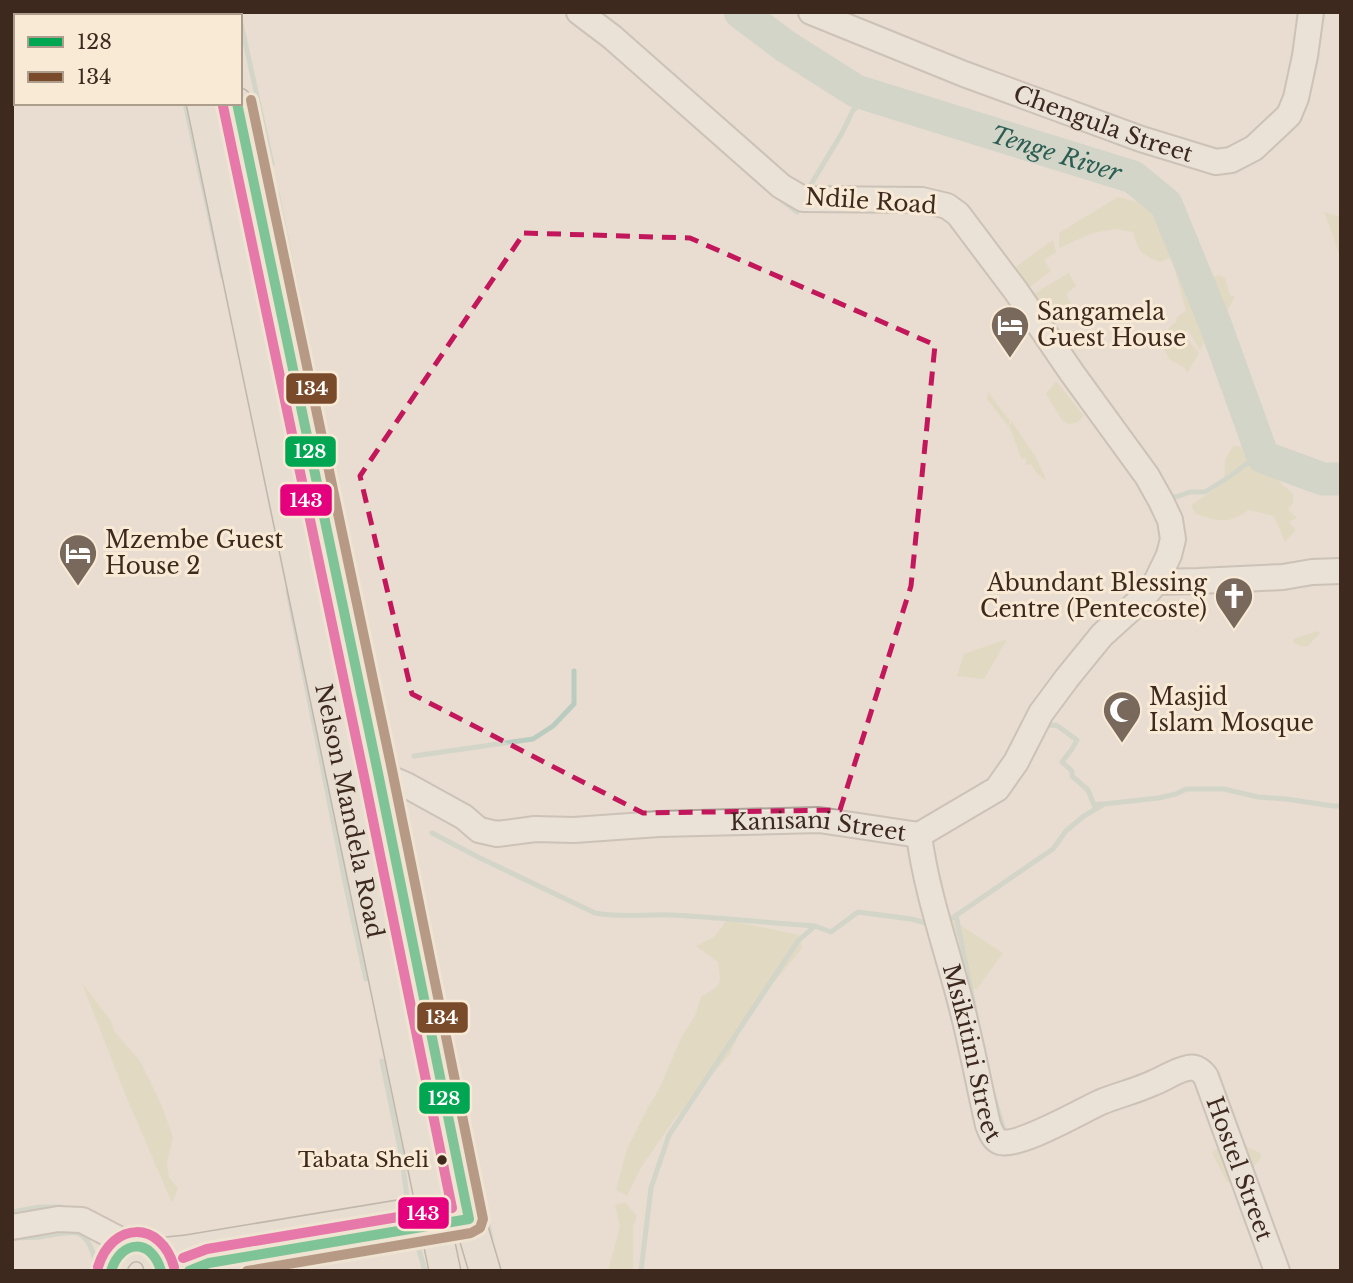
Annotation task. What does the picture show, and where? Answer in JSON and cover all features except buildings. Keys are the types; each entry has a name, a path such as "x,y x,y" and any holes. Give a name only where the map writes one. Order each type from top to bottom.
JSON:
{"main road":[{"name":"Nelson Mandela Road","path":"202,105 445,1271"},
{"name":"Nelson Mandela Road","path":"237,105 379,773 467,1211 485,1271"},
{"path":"188,1271 209,1263 467,1211"},
{"path":"111,1269 113,1261 124,1249 148,1256 434,1217"}],"street":[{"name":"Ndile Road","path":"579,12 612,37 780,186 803,199 922,200 947,206 958,214 1147,476 1161,501 1170,520 1173,539 1169,555 1156,582"},
{"name":"Chengula Street","path":"811,12 989,83 1141,139 1216,162 1231,160 1254,148 1289,115 1296,98 1305,56 1311,12"},
{"path":"1156,582 1199,582 1341,571"},
{"name":"Kanisani Street","path":"379,773 464,817 479,830 498,834 535,828 574,830 659,824 819,820 919,835 997,789 1016,762 1041,713 1083,657 1156,582"},
{"name":"Msikitini Street","path":"919,835 930,893 964,1016 988,1125 997,1141 1014,1141 1048,1129 1101,1102 1145,1087 1189,1067 1198,1069"},
{"name":"Hostel Street","path":"1198,1069 1206,1077 1278,1271"},
{"path":"12,1227 58,1219 82,1220 148,1256"},
{"path":"92,1225 111,1269"}],"highlighted area":[{"path":"524,233 690,238 935,345 911,586 840,810 643,813 412,694 360,476"}],"shaded area":[{"path":"1118,197 1157,207 1163,212 1176,255 1160,262 1141,252 1133,232 1115,229 1093,233 1059,248 1059,233"},
{"path":"1324,212 1341,217 1341,258"},
{"path":"1053,240 1056,252 1044,260 1051,271 1022,293 1010,271"},
{"path":"1173,263 1176,271 1184,274 1197,308 1202,306 1211,330 1200,350 1188,330 1182,333 1199,353 1187,373 1185,368 1169,359 1153,334 1167,330 1175,324 1177,317 1186,311"},
{"path":"1069,273 1076,286 1066,294 1071,304 1042,323 1027,298"},
{"path":"1218,275 1225,278 1230,295 1235,297 1225,314 1208,280"},
{"path":"1056,381 1084,416 1076,423 1068,424 1062,420 1046,394"},
{"path":"988,392 1010,421 1008,426 987,399"},
{"path":"1012,422 1035,456 1047,481 1037,474 1031,464 1026,465 1026,458 1022,460 1009,426"},
{"path":"1233,446 1249,447 1253,464 1266,470 1293,494 1293,503 1288,509 1297,518 1289,522 1296,530 1285,542 1274,516 1249,510 1229,520 1218,520 1196,514 1191,505 1224,483 1225,460"},
{"path":"1318,631 1320,633 1308,646 1294,643 1293,639"},
{"path":"1007,639 984,679 957,676 964,654"},
{"path":"939,911 1003,953 977,989 962,989"},
{"path":"727,920 799,935 802,948 747,1015 730,1054 676,1117 642,1166 627,1196 616,1190 627,1149 660,1087 682,1036 695,1016 701,997 719,984 718,962 696,946 715,936"},
{"path":"82,983 111,1021 114,1031 140,1061 161,1104 173,1137 167,1162 169,1178 178,1188 172,1203 126,1096"},
{"path":"1241,1140 1260,1153 1261,1158 1240,1183 1227,1182 1212,1153 1221,1144"},
{"path":"625,1202 637,1216 633,1226 633,1271 608,1271 620,1227 615,1205"}],"waterway":[{"name":"Tenge River","path":"740,12 785,46 856,91 1133,177 1166,204 1214,321 1263,457 1323,479 1341,479"},
{"path":"242,28 272,164"},
{"path":"810,186 855,109 856,91"},
{"path":"185,105 223,277"},
{"path":"277,193 389,746"},
{"path":"783,201 797,212"},
{"path":"1167,496 1205,492 1250,461 1263,457"},
{"path":"288,591 366,979"},
{"path":"414,756 533,739 553,726 574,704 574,671"},
{"path":"1043,726 1056,725 1077,740 1062,762 1072,771 1072,776 1088,790 1094,805 1101,804"},
{"path":"399,789 418,882"},
{"path":"948,921 1053,849 1066,831 1104,804 1158,798 1186,789 1224,789 1258,797 1341,806"},
{"path":"432,833 595,913 670,915 815,926 831,932 858,912 927,921"},
{"path":"956,915 978,1026"},
{"path":"641,1271 651,1188 669,1135 798,941 815,926"},
{"path":"430,937 474,1171"},
{"path":"382,1061 402,1158 408,1206"},
{"path":"993,1094 1004,1131"},
{"path":"12,1212 40,1207 61,1207"},
{"path":"411,1222 425,1271"},
{"path":"488,1225 491,1239"},
{"path":"16,1238 77,1233 89,1244 97,1271"}],"transit line":[{"name":"134","path":"247,1271 471,1233 480,1228 483,1219 251,100"},
{"name":"128","path":"189,1271 209,1263 469,1219 237,105"},
{"name":"143","path":"183,1258 207,1249 452,1208 223,106"},
{"name":"143","path":"98,1267 114,1241 125,1234 136,1232 148,1234 159,1241 168,1252 174,1267"},
{"name":"128","path":"111,1271 122,1253 136,1247 151,1253 161,1271"}],"place":[{"name":"Sangamela Guest House","path":"1010,359"},
{"name":"Mzembe Guest House 2","path":"78,587"},
{"name":"Abundant Blessing Centre (Pentecoste)","path":"1234,630"},
{"name":"Masjid Islam Mosque","path":"1122,744"},
{"name":"Tabata Sheli","path":"442,1160"}]}
